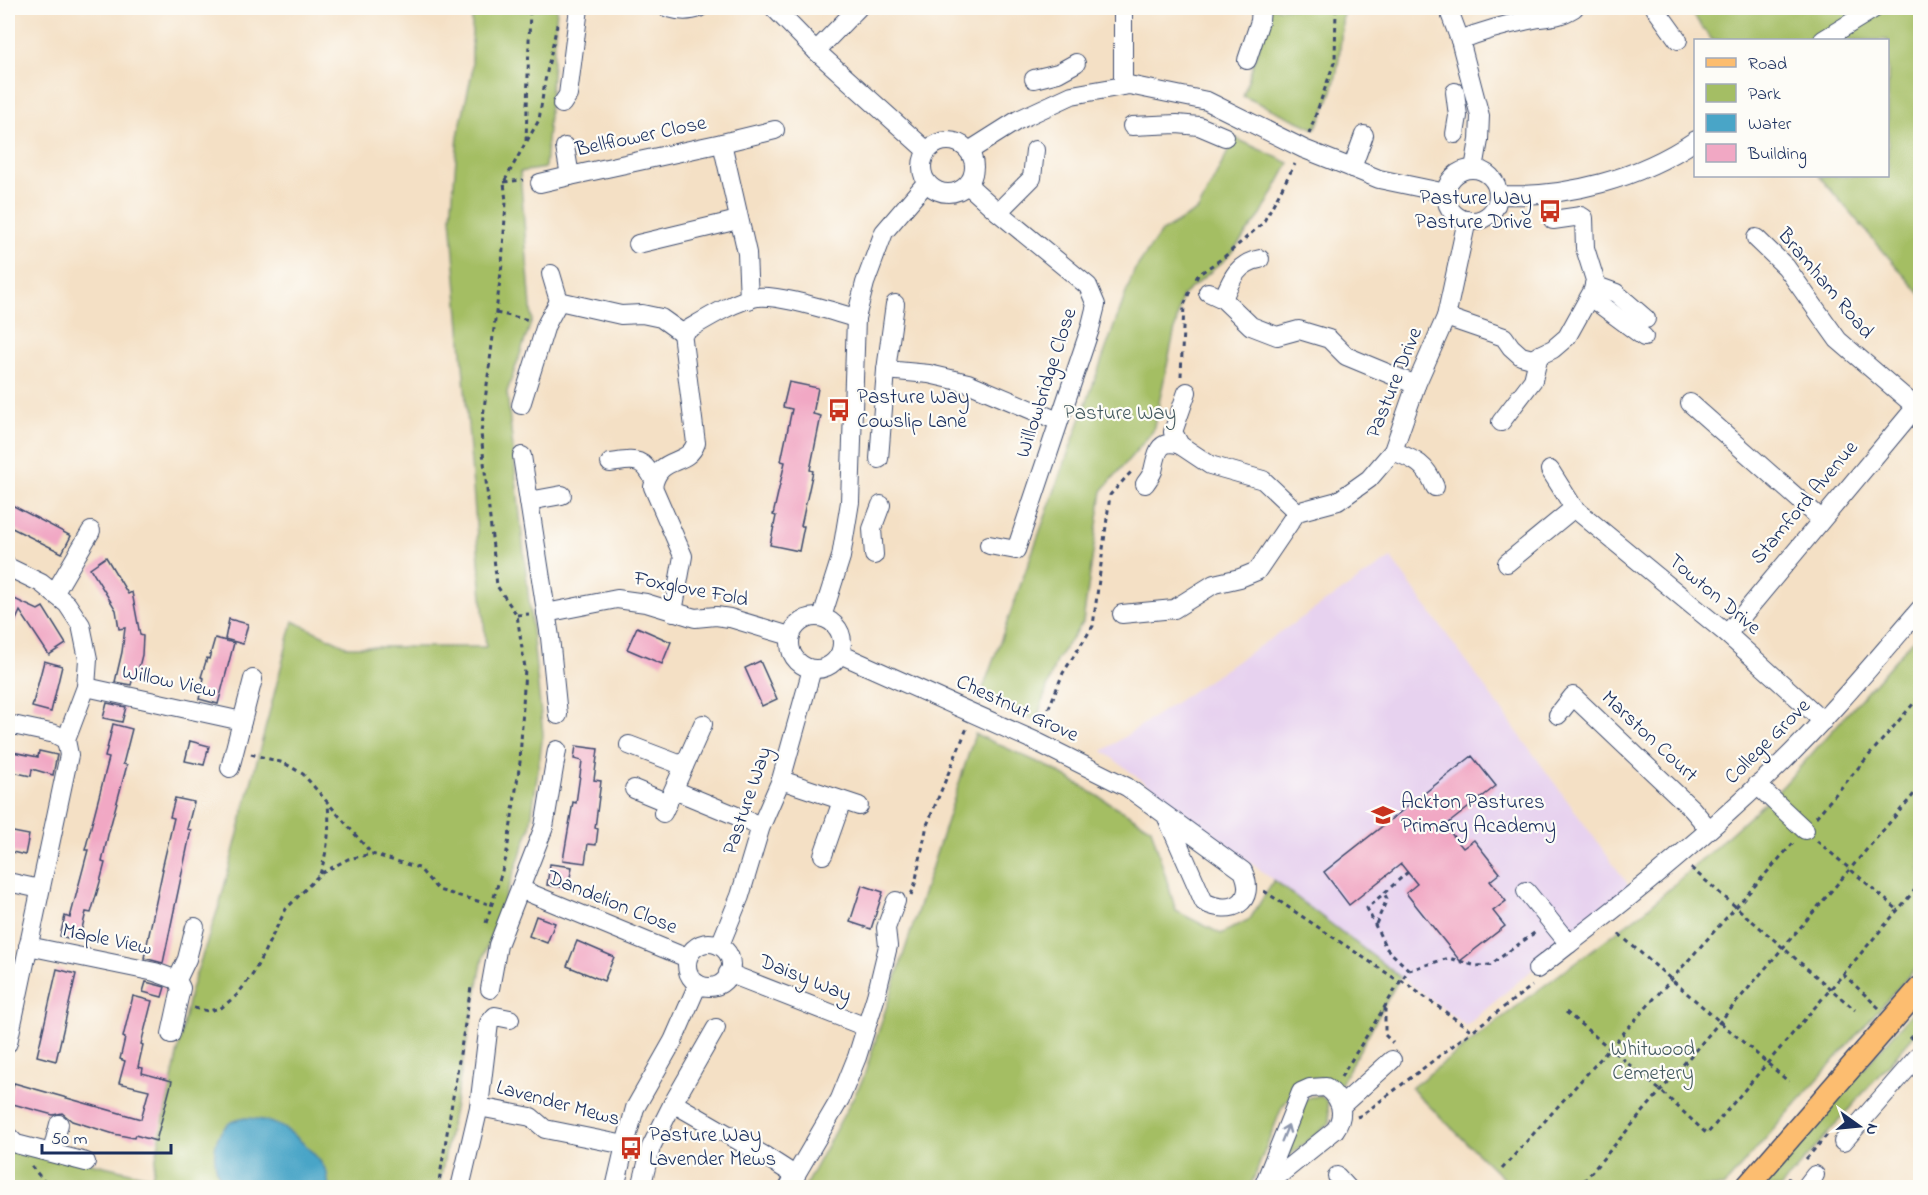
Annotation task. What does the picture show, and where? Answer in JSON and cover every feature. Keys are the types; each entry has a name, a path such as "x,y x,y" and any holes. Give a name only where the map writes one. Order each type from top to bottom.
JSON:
{"main road":[{"path":"1746,1188 1920,988"}],"street":[{"path":"668,8 690,11 699,8"},
{"path":"774,8 816,51 927,150"},
{"path":"816,51 858,8"},
{"path":"1123,8 1124,86"},
{"path":"1246,60 1260,21 1261,8"},
{"path":"1448,8 1460,40 1480,116 1474,169"},
{"path":"1460,40 1488,29 1533,19 1555,18 1574,8"},
{"path":"1655,8 1678,40"},
{"path":"1825,39 1875,8"},
{"path":"562,104 568,95 578,14"},
{"path":"1034,79 1055,74 1076,63"},
{"path":"1055,74 1064,99"},
{"path":"969,151 1018,120 1072,95 1129,86 1207,100 1304,149 1352,168 1379,178 1446,193"},
{"path":"1455,92 1457,125 1480,116"},
{"path":"1207,129 1218,106"},
{"path":"1132,126 1177,124 1199,126 1224,137"},
{"name":"Bellflower Close","path":"540,183 775,130"},
{"path":"948,141 963,146 969,151 974,164 974,172 968,185 955,193 947,194 939,193 926,183 921,167 927,150 940,142 948,141"},
{"path":"1498,195 1536,195 1576,189 1616,178 1676,154 1694,141"},
{"name":"Bellflower Close","path":"722,143 747,253 749,300"},
{"path":"1352,168 1367,143"},
{"name":"Bellflower Close","path":"565,147 570,176"},
{"path":"998,212 1032,178 1035,150"},
{"path":"1474,169 1485,172 1491,178 1498,195 1494,208 1487,215 1477,220 1467,220 1451,211 1446,193 1453,176 1464,170 1474,169"},
{"path":"822,617 841,557 850,502 856,318 865,284 884,232 926,183"},
{"name":"Willowbridge Close","path":"968,185 1088,286 1096,305 1016,550 989,545"},
{"path":"1446,317 1504,337 1521,356 1532,359 1553,349 1567,337 1592,291 1595,280 1585,248 1584,218 1581,216 1553,220"},
{"path":"638,244 738,220"},
{"name":"Pasture Drive","path":"1297,512 1338,501 1369,479 1394,451 1416,385 1446,317 1467,220"},
{"name":"Bramham Road","path":"1753,236 1786,267 1838,340 1918,405"},
{"path":"1260,259 1254,260 1234,273 1216,295 1251,326 1277,336 1299,330 1329,339 1347,356 1416,385"},
{"path":"520,405 546,325 559,301 551,274"},
{"path":"1592,291 1616,293 1645,328 1592,291"},
{"path":"682,333 714,315 757,297 780,299 856,318"},
{"path":"559,301 621,315 642,314 661,318 682,333 696,443 693,450 685,457 663,466 654,480 653,487 683,556 673,612"},
{"path":"879,459 882,406 895,304"},
{"path":"1501,422 1533,380 1539,355"},
{"path":"886,370 930,374 968,383 1058,421"},
{"path":"1180,445 1173,432 1187,392"},
{"path":"1689,401 1821,519"},
{"name":"Stamford Avenue","path":"1726,634 1918,405"},
{"path":"1122,614 1174,609 1214,584 1257,571 1297,512 1263,480 1210,465 1180,445 1170,443 1156,452 1153,471 1145,484"},
{"path":"1394,451 1417,462 1434,476"},
{"path":"522,456 550,637 558,715"},
{"path":"610,463 633,460 641,462 648,467 654,480"},
{"name":"Towton Drive","path":"1550,470 1574,508 1726,634 1823,721"},
{"path":"529,501 562,495"},
{"path":"874,555 872,529 881,505"},
{"path":"1504,565 1574,508"},
{"path":"846,529 872,529"},
{"path":"54,594 91,531"},
{"path":"8,567 41,583 67,604 81,625 88,659 86,687 66,740 69,755 8,1042"},
{"name":"Foxglove Fold","path":"546,613 617,599 646,603 695,618 716,616 730,618 790,636"},
{"name":"College Grove","path":"1537,969 1634,895 1757,786 1823,721 1920,609"},
{"path":"822,617 830,620 839,630 842,639 840,654 828,667 812,669 798,662 792,654 790,636 798,623 806,618 822,617"},
{"name":"Chestnut Grove","path":"840,654 1035,741 1126,788 1243,871 1246,879"},
{"name":"Pasture Way","path":"720,945 740,896 761,826 781,780 812,669"},
{"path":"230,768 253,679"},
{"name":"Willow View","path":"86,687 242,721"},
{"name":"Marston Court","path":"1558,714 1573,696 1692,809 1710,829"},
{"path":"8,724 55,734 66,740"},
{"path":"668,802 704,725"},
{"path":"629,744 687,760"},
{"name":"Dandelion Close","path":"490,989 498,945 544,827 557,750"},
{"path":"781,780 851,803 823,855"},
{"path":"1757,786 1805,830"},
{"path":"634,789 668,802 761,826"},
{"path":"1167,818 1204,902 1214,907 1235,906 1245,897 1246,879"},
{"path":"8,882 40,890"},
{"name":"Dandelion Close","path":"520,889 687,958"},
{"path":"1526,891 1569,944"},
{"name":"Daisy Way","path":"792,1182 840,1100 857,1057 876,996 888,946 886,928 896,901"},
{"path":"171,1034 181,988 177,980 187,959 195,927"},
{"path":"710,942 720,945 726,950 730,960 728,973 720,984 706,987 690,977 687,970 687,958 696,947 703,943 710,942"},
{"name":"Maple View","path":"28,946 155,972 177,980"},
{"name":"Daisy Way","path":"728,973 866,1027"},
{"path":"615,1188 635,1108 673,1041 698,984"},
{"name":"Lavender Mews","path":"460,1188 479,1107 489,1023 495,1017 510,1019"},
{"path":"641,1188 651,1147 672,1103 716,1028"},
{"path":"1843,1142 1920,1054"},
{"path":"1338,1106 1392,1060"},
{"path":"1326,1087 1338,1106 1335,1130 1263,1187 1301,1092 1310,1088 1326,1087"},
{"path":"672,1103 765,1156 792,1182"},
{"name":"Lavender Mews","path":"479,1107 531,1117 545,1129 625,1145"},
{"path":"52,1152 59,1124"},
{"path":"8,1136 16,1144 86,1162"}],"path":[{"path":"526,142 530,8"},
{"path":"1304,149 1335,60 1336,8"},
{"path":"486,924 506,858 520,762 525,668 517,615 497,586 481,433 496,313 506,202 504,182 539,120 559,18"},
{"path":"8,163 13,167"},
{"path":"496,313 546,325"},
{"path":"1502,1169 1805,830 1920,696"},
{"path":"235,750 284,763 303,774 372,854"},
{"path":"1578,1188 1920,787"},
{"path":"320,874 327,852 330,828 327,802"},
{"path":"1805,830 1898,910"},
{"path":"178,1004 208,1011 221,1008 237,995 253,974 286,909 320,874 348,859 372,854 419,868 438,890 492,905"},
{"path":"1686,862 1855,1010"},
{"path":"1408,872 1366,908 1386,948 1409,970"},
{"path":"1246,879 1400,982"},
{"path":"1566,1012 1661,1091 1707,1134 1920,884"},
{"path":"1376,925 1387,899 1384,893"},
{"path":"1472,1031 1362,1115 1338,1106 1385,1006 1409,970 1449,958 1476,966 1490,965 1550,922"},
{"path":"1619,934 1790,1082"},
{"path":"1843,974 1893,1020"},
{"path":"438,1188 471,987"},
{"path":"1385,1006 1385,1035 1395,1046 1392,1060"}],"shaded area":[{"name":"Ackton Pastures Primary Academy","path":"1391,558 1630,887 1466,1026 1103,751"}],"green space":[{"path":"472,8 557,8 545,168 520,172 532,320 507,392 543,734 530,828 483,958 439,1187 8,1188 8,1144 152,1177 190,992 220,903 293,621 348,647 486,647 451,217 458,136 472,73"},
{"path":"1269,8 1343,8 1334,84 1315,129 1243,96 1268,18"},
{"path":"1688,8 1920,8 1920,294 1820,177 1889,177 1889,39 1711,39"},
{"name":"Pasture Way","path":"1235,138 1289,163 1261,215 1227,258 1182,296 1153,431 1102,491 1083,622 1056,661 1036,721 980,697 1134,271 1161,232 1198,210"},
{"name":"Whitwood Cemetery","path":"1920,632 1920,963 1723,1187 1512,1187 1411,1088 1647,909 1783,786"},
{"path":"975,734 1053,769 1151,828 1176,911 1221,934 1250,919 1274,880 1400,977 1338,1089 1322,1078 1303,1079 1282,1107 1251,1185 1248,1187 804,1188 863,1079"},
{"path":"1920,1003 1920,1028 1781,1187 1762,1188"},
{"path":"1320,1096 1327,1101 1330,1123 1280,1163 1303,1102 1310,1097"}],"water":[{"path":"245,1118 264,1120 293,1135 321,1162 327,1173 329,1187 224,1187 215,1162 216,1144 224,1128 231,1122"}],"building":[{"path":"789,382 818,388 813,414 821,416 810,470 813,471 801,526 804,526 799,551 770,545 776,516 773,515 785,462 781,461 792,409 783,407"},
{"path":"8,503 71,536 62,553 8,526"},
{"path":"106,557 128,594 132,592 140,635 143,636 142,655 136,679 133,678 131,685 115,682 125,628 119,629 116,610 90,568"},
{"path":"8,596 38,610 43,607 66,644 49,655 20,611 8,638"},
{"path":"229,619 248,624 243,644 225,639"},
{"path":"637,627 671,642 662,664 627,649"},
{"path":"215,638 234,643 218,704 199,699 204,678 201,677"},
{"path":"44,661 62,666 51,712 32,707"},
{"path":"760,661 777,699 762,706 745,668"},
{"path":"107,703 126,707 122,722 103,718"},
{"path":"113,724 132,729 123,764 127,765 108,835 100,882 91,913 86,912 79,941 60,936 65,916 70,918 88,850 85,850 109,758 105,757"},
{"path":"190,741 209,746 204,765 185,761"},
{"path":"576,746 598,749 594,780 601,781 595,828 598,829 596,845 588,844 585,863 563,860 573,802 576,803 582,761 574,759"},
{"path":"8,751 38,757 39,751 57,755 53,775 32,769 31,776 12,772 8,769"},
{"path":"1472,756 1496,786 1445,826 1463,848 1474,840 1500,873 1490,881 1506,901 1493,911 1505,926 1460,961 1406,893 1417,884 1401,864 1349,905 1324,872"},
{"path":"175,798 194,802 187,829 191,830 163,963 144,958 174,818 170,817"},
{"path":"8,831 29,835 25,855 8,851"},
{"path":"550,864 572,867 568,888 547,885"},
{"path":"862,885 883,892 871,929 850,922"},
{"path":"536,916 555,923 547,943 529,936"},
{"path":"577,941 614,957 604,981 567,966"},
{"path":"57,969 76,974 56,1061 37,1056"},
{"path":"146,982 165,987 162,997 143,992"},
{"path":"133,996 152,1001 141,1044 143,1045 138,1067 143,1068 142,1073 172,1081 156,1141 135,1135 134,1138 114,1134 72,1121 62,1113 53,1115 9,1103 14,1083 141,1119 149,1090 119,1083 125,1061 120,1059 125,1038 123,1037"}],"place":[{"name":"Pasture Way Pasture Drive","path":"1550,211"},
{"name":"Pasture Way Cowslip Lane","path":"839,410"},
{"name":"Ackton Pastures Primary Academy","path":"1383,815"},
{"name":"Pasture Way Lavender Mews","path":"631,1148"}]}
